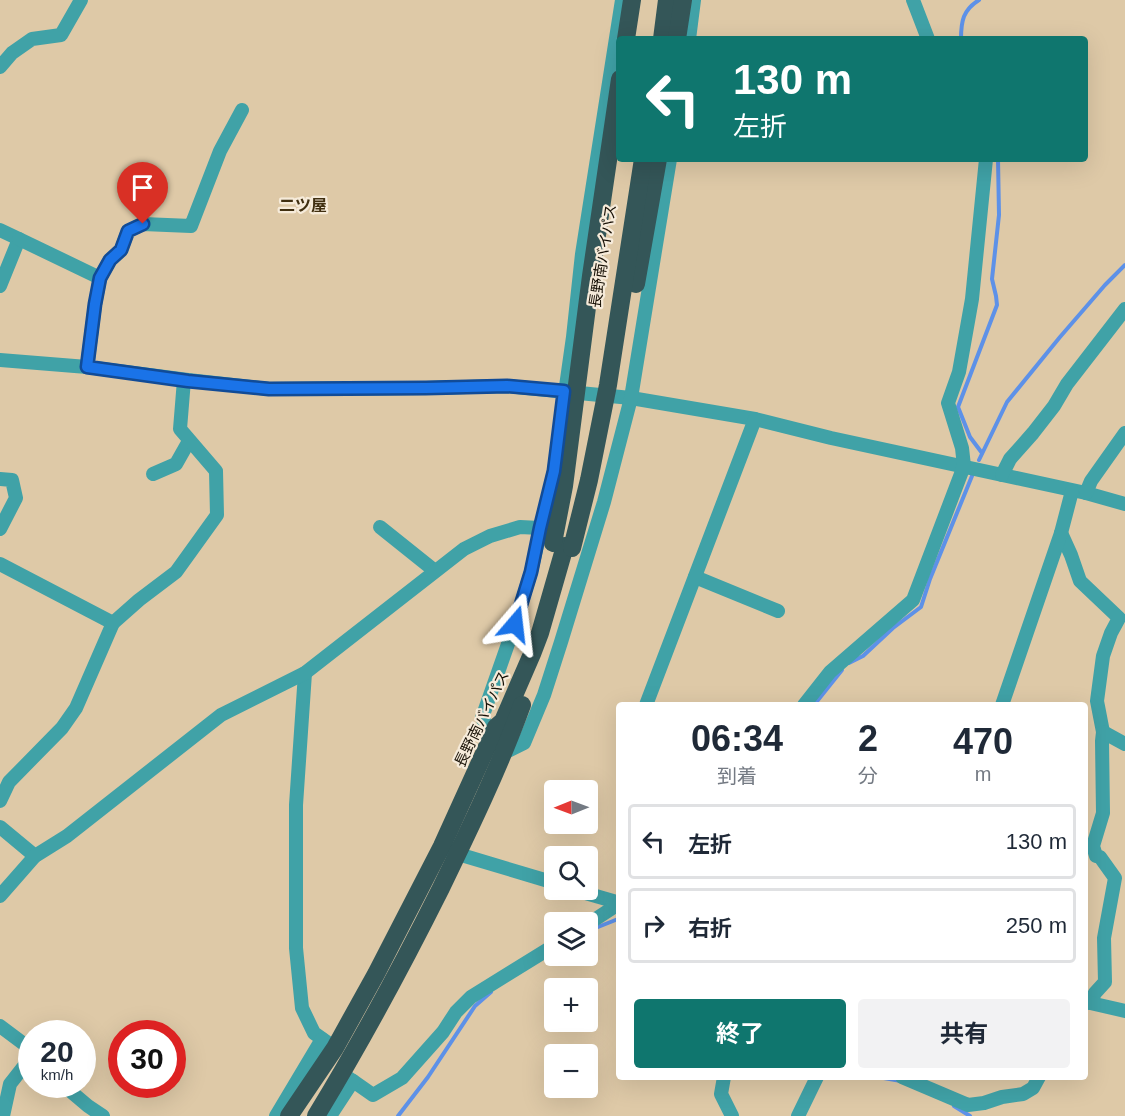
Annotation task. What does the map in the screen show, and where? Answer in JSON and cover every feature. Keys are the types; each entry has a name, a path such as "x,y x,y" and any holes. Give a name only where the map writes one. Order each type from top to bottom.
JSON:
{"highway":[{"path":"626,36 632,0"},
{"path":"655,36 661,0"},
{"path":"662,36 668,0"},
{"path":"676,36 682,0"},
{"path":"563,546 564,486 616,106"},
{"name":"長野南バイパス","path":"316,1116 347,1077 408,955 494,731 503,721 532,654 549,603 582,479 625,241 637,162"},
{"name":"長野南バイパス","path":"289,1116 328,1043 376,974 450,850 504,753 541,653 563,546 589,480 608,385 643,162"},
{"path":"589,480 596,471 618,376 644,244 657,162"}],"street":[{"path":"0,67 12,53 32,39 61,35 81,0"},
{"path":"616,36 622,0"},
{"path":"689,36 694,0"},
{"path":"913,0 927,36"},
{"path":"494,731 482,718 531,572 554,471 579,277 616,38"},
{"path":"87,367 100,278 110,260 121,250 128,231 143,224 191,226 220,151 242,110"},
{"path":"504,753 524,743 544,695 604,502 631,398 670,162"},
{"path":"806,702 830,672 913,600 964,466 962,448 948,403 959,372 972,299 986,162"},
{"path":"0,230 100,278"},
{"path":"0,286 19,239"},
{"path":"1002,475 1010,459 1040,424 1066,384 1125,309"},
{"path":"0,360 87,367 269,389 507,386 631,398 755,419 1125,504"},
{"path":"0,801 9,782 62,728 76,708 113,623 139,600 176,573 217,515 216,471 180,429 184,380"},
{"path":"647,702 755,419"},
{"path":"1003,702 1061,533 1079,492 1090,481 1125,433"},
{"path":"153,474 176,464 189,441"},
{"path":"0,479 12,480 16,498 0,529"},
{"path":"380,527 435,571"},
{"path":"0,896 35,856 67,836 221,715 305,673 464,549 489,536 520,527 540,528"},
{"path":"1061,533 1080,581 1119,618 1103,656 1097,701 1103,732 1103,813 1093,846 1096,856 1100,857 1115,878 1104,938 1105,982 1088,1002 1125,1011"},
{"path":"0,564 113,623"},
{"path":"695,577 778,611"},
{"path":"276,1116 328,1043 314,1033 302,1008 296,948 297,805 305,673"},
{"path":"1103,732 1125,744"},
{"path":"0,827 35,856"},
{"path":"450,850 544,880"},
{"path":"598,897 616,902"},
{"path":"598,917 616,906"},
{"path":"330,1116 347,1077 373,1095 402,1078 471,997 544,952"},
{"path":"0,1026 18,1040"},
{"path":"3,1116 10,1084 18,1074"},
{"path":"723,1080 721,1094 732,1116"},
{"path":"798,1116 816,1080"},
{"path":"909,1080 968,1105 1023,1094 1033,1088 1037,1080"},
{"path":"79,1098 103,1116"}],"waterway":[{"path":"961,36 964,16 969,8 979,0"},
{"path":"982,453 970,437 958,407 997,305 992,279 999,215 998,162"},
{"path":"979,460 1007,402 1060,337 1125,265"},
{"path":"849,663 863,656 893,628 921,607 972,476"},
{"path":"816,702 842,670"},
{"path":"598,927 616,920"},
{"path":"398,1116 428,1077 475,1006 491,992"},
{"path":"895,1080 901,1081"},
{"path":"954,1106 970,1116"}],"district":[{"name":"二ツ屋","path":"303,205"}],"route":[{"path":"143,224 128,231 121,250 110,260 100,278 87,367 269,389 507,386 564,391 554,471 531,572 515,624"}]}
